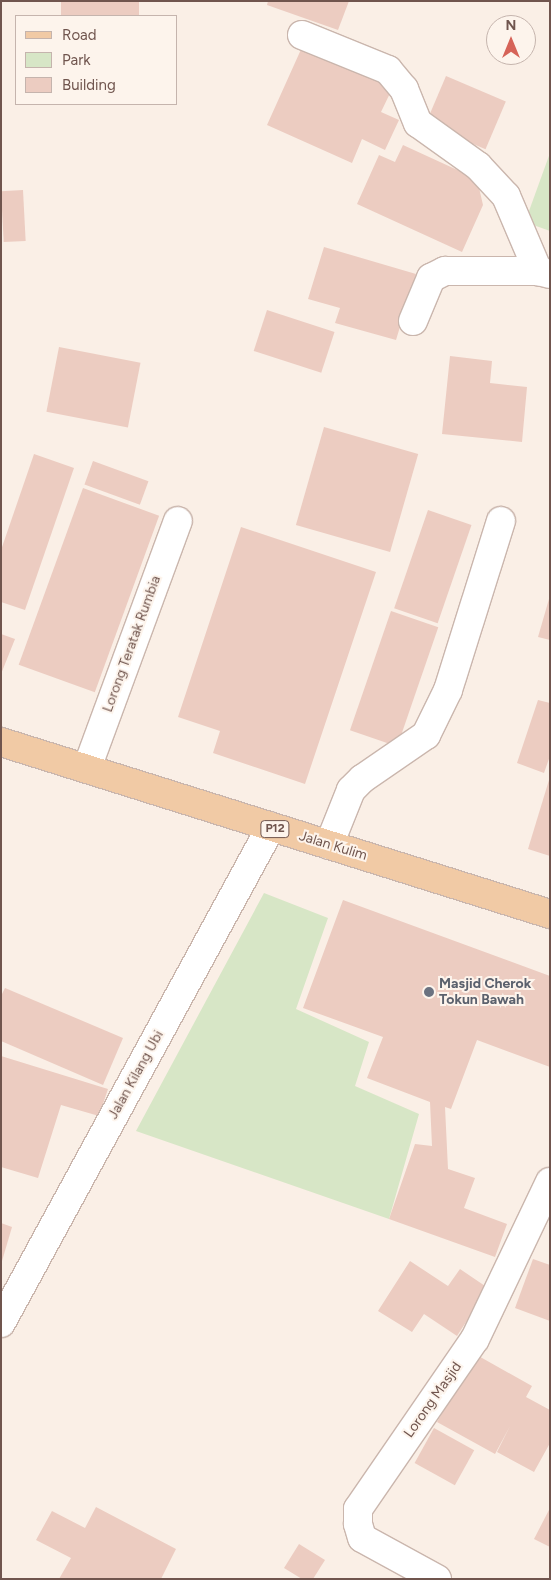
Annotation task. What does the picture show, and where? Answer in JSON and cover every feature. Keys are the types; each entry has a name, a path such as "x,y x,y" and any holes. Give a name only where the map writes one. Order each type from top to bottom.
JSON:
{"main road":[{"name":"Jalan Kulim","path":"1,742 550,914"}],"street":[{"path":"302,35 388,70 404,89 418,123 478,166 506,196 544,272 445,271 431,278 413,321"},
{"name":"Lorong Teratak Rumbia","path":"87,768 178,521"},
{"path":"329,845 351,790 426,735 448,690 501,521"},
{"name":"Jalan Kilang Ubi","path":"1,1323 271,827"},
{"name":"Lorong Masjid","path":"437,1579 362,1538 358,1524 358,1509 476,1339 550,1182"}],"green space":[{"path":"550,153 550,231 525,222"},
{"path":"264,893 328,918 296,1009 369,1042 355,1086 419,1114 389,1219 136,1131"}],"building":[{"path":"61,1 139,1 139,15 61,15"},
{"path":"268,1 349,1 338,30 267,5"},
{"path":"303,45 394,85 381,112 399,120 385,150 362,139 352,163 267,125"},
{"path":"446,76 506,101 486,149 426,124"},
{"path":"403,145 477,179 483,205 462,252 357,204 379,155 395,162"},
{"path":"23,190 26,241 4,242 1,191"},
{"path":"324,247 416,274 396,340 335,323 340,308 308,299"},
{"path":"267,310 335,332 321,373 254,351"},
{"path":"59,347 140,363 128,428 46,412"},
{"path":"450,356 492,361 490,383 527,387 522,442 442,434"},
{"path":"324,427 418,454 390,552 296,525"},
{"path":"34,454 74,468 25,610 1,602 1,550"},
{"path":"93,461 148,481 140,505 84,484"},
{"path":"83,488 159,516 95,692 19,665"},
{"path":"428,510 471,525 438,623 394,608"},
{"path":"241,527 376,572 305,784 213,753 220,731 178,717"},
{"path":"550,599 550,640 538,637"},
{"path":"391,611 438,627 397,746 350,730"},
{"path":"1,634 15,639 1,674"},
{"path":"538,700 550,703 550,756 544,773 517,763"},
{"path":"550,781 550,856 528,849"},
{"name":"Masjid Cherok Tokun Bawah","path":"343,900 550,976 550,1067 477,1040 451,1109 445,1107 448,1169 475,1178 464,1208 507,1224 495,1257 389,1219 415,1144 432,1146 430,1102 367,1078 383,1037 303,1008"},
{"path":"5,988 123,1038 103,1085 1,1041 1,996"},
{"path":"1,1056 108,1089 99,1116 61,1105 38,1178 1,1167"},
{"path":"1,1223 12,1227 2,1261 1,1261"},
{"path":"533,1259 550,1265 550,1321 515,1308"},
{"path":"410,1261 448,1286 460,1269 488,1288 457,1336 424,1314 412,1332 378,1311"},
{"path":"475,1354 532,1386 526,1397 550,1410 550,1443 534,1472 497,1452 510,1426 495,1454 437,1422"},
{"path":"434,1428 474,1450 455,1485 415,1463"},
{"path":"96,1507 176,1549 161,1579 59,1579 71,1558 36,1540 52,1511 85,1528"},
{"path":"550,1508 550,1547 534,1539"},
{"path":"299,1544 325,1560 313,1579 302,1579 284,1568"}],"place":[{"name":"Masjid Cherok Tokun Bawah","path":"429,992"}]}
